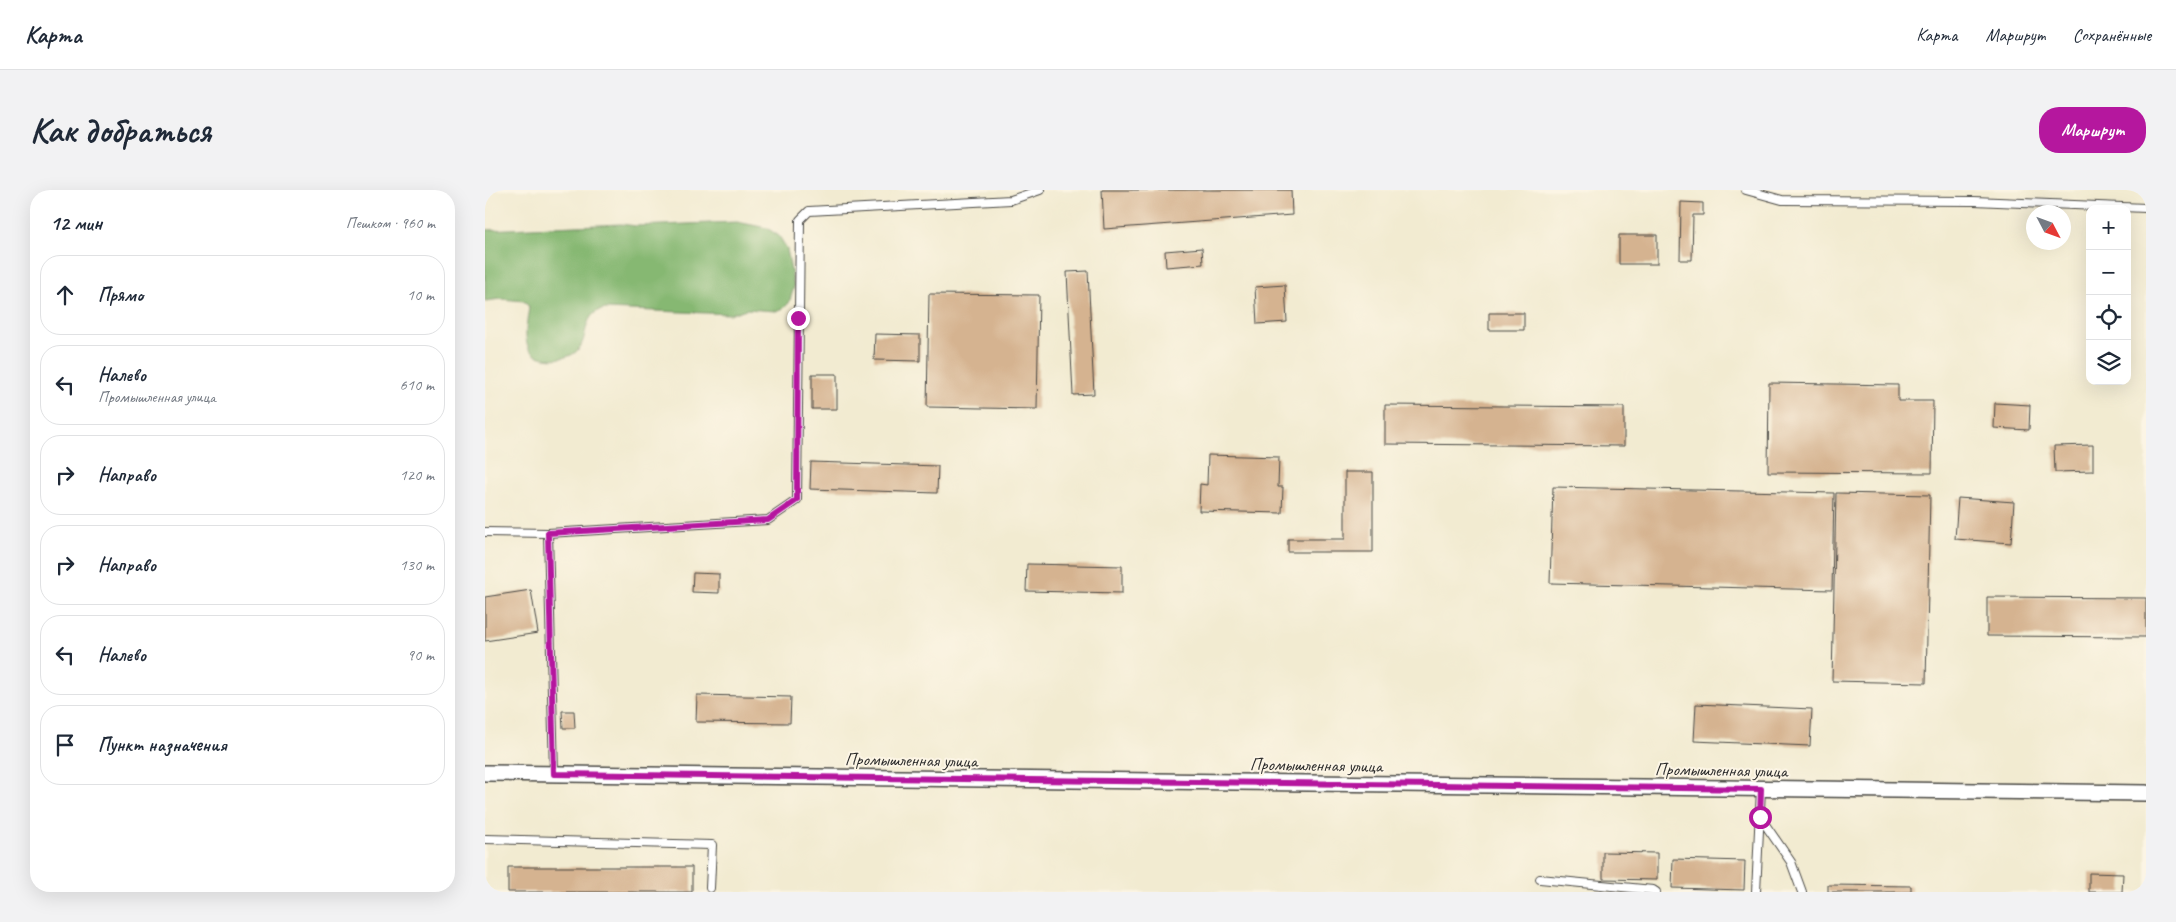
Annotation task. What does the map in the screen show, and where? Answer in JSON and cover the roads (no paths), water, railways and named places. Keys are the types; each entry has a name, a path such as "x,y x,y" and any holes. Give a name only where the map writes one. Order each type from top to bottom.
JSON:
{"street":[{"name":"Промышленная улица","path":"485,773 2146,794"}],"lane":[{"path":"485,532 548,533 768,520 797,500 800,220 809,211 1011,200 1040,190"},
{"path":"1746,190 1782,200 1974,202 2146,208"},
{"path":"548,533 554,774"},
{"path":"1756,892 1761,789"},
{"path":"1760,817 1791,862 1802,892"},
{"path":"485,839 711,845 710,888"},
{"path":"1540,880 1653,890 1656,892"}]}
